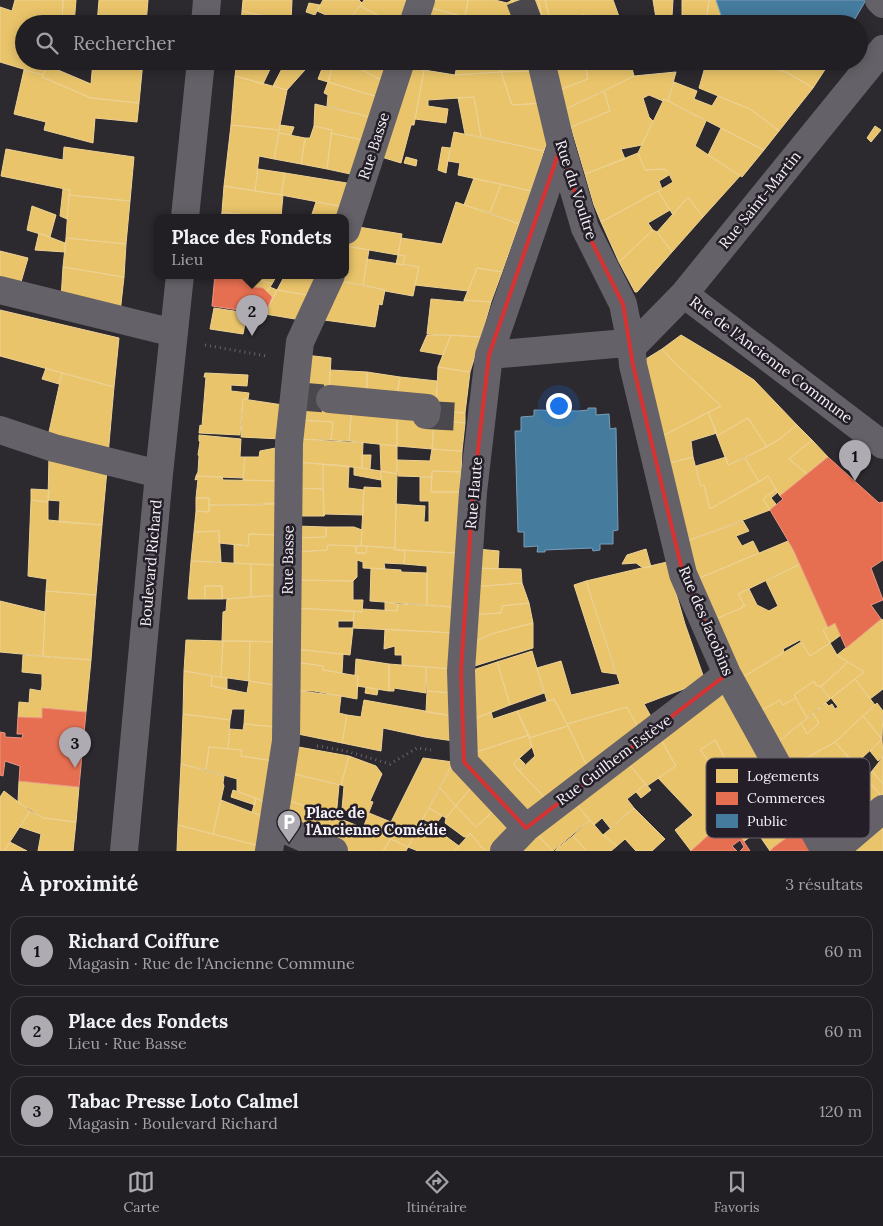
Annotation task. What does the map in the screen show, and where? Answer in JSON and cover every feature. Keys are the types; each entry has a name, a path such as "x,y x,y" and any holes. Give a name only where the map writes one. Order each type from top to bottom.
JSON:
{"street":[{"path":"205,15 207,0"},
{"path":"416,15 421,0"},
{"path":"879,0 883,4"},
{"name":"Rue Saint-Martin","path":"868,67 883,49"},
{"path":"185,214 200,70"},
{"name":"Rue Basse","path":"349,221 398,70"},
{"name":"Rue du Voultre","path":"542,70 561,146 585,228 623,304 631,343"},
{"name":"Rue Saint-Martin","path":"631,343 637,342 684,294 866,70"},
{"name":"Rue Haute","path":"463,756 461,671 473,492 489,355 561,146"},
{"name":"Boulevard Richard","path":"124,851 159,474 180,279"},
{"name":"Rue Basse","path":"272,838 286,741 289,443 300,342 329,279"},
{"path":"0,290 174,333"},
{"name":"Rue de l'Ancienne Commune","path":"684,294 883,445"},
{"path":"489,355 631,343"},
{"name":"Rue des Jacobins","path":"631,343 633,365 683,574 727,674 774,758"},
{"path":"330,399 427,408 426,415"},
{"path":"0,430 54,448 159,474"},
{"name":"Rue Guilhem Estève","path":"504,851 526,828 727,674"},
{"path":"463,756 464,762 526,828"},
{"path":"870,819 883,808"},
{"path":"272,838 334,851"},
{"name":"Rue des Jacobins","path":"818,838 825,851"},
{"path":"834,851 849,838"}],"path":[{"path":"174,333 207,345 273,357 300,342"},
{"path":"286,741 346,751 390,764 417,748 463,756"}],"highlighted area":[{"path":"561,146 585,228 623,304 633,365 683,574 727,674 526,828 464,762 461,671 473,492 489,355"}],"building: Logements":[{"path":"15,0 63,0 62,15 15,15 15,67 0,62 0,7 12,11"},
{"path":"63,0 76,0 75,15 62,15"},
{"path":"99,0 148,0 147,15 98,15"},
{"path":"243,0 292,0 291,15 260,15 242,11"},
{"path":"323,0 359,0 362,3 353,15 326,15 317,11"},
{"path":"364,0 413,0 409,15 378,15 360,6"},
{"path":"427,0 468,0 465,15 458,15 424,6"},
{"path":"468,0 495,0 507,3 512,0 516,15 466,15"},
{"path":"512,0 538,0 542,15 516,15"},
{"path":"538,0 545,0 549,15 542,15"},
{"path":"545,0 613,0 618,15 584,14 549,15"},
{"path":"653,0 673,0 672,15 656,15"},
{"path":"682,0 709,0 707,15 682,15"},
{"path":"709,0 716,0 721,15 707,15"},
{"path":"309,3 320,5 315,15 306,12"},
{"path":"360,6 378,15 353,15"},
{"path":"424,6 458,15 422,15"},
{"path":"242,11 260,15 242,15"},
{"path":"24,70 43,75 42,77 91,98 139,103 137,122 95,118 93,143 44,130 46,122 14,114"},
{"path":"26,70 45,70 43,75"},
{"path":"45,70 58,70 91,84 92,70 142,70 139,103 91,98 42,77"},
{"path":"236,70 270,70 263,84 235,76"},
{"path":"281,70 305,70 287,90 273,86"},
{"path":"322,70 331,70 328,82 318,79"},
{"path":"331,70 361,70 386,82 381,98 328,82"},
{"path":"361,70 390,70 386,82"},
{"path":"405,70 424,70 414,125 411,125 401,163 378,156"},
{"path":"424,70 455,75 501,72 512,105 543,103 548,139 544,151 481,137 474,97 428,100 428,106 448,109 446,123 415,119"},
{"path":"456,70 500,70 501,72 455,75"},
{"path":"500,70 535,71 501,72"},
{"path":"553,70 586,70 588,79 559,90"},
{"path":"586,70 632,70 634,76 566,109 559,90 588,79"},
{"path":"704,70 780,70 813,88 779,131 752,110 699,88"},
{"path":"780,70 825,70 813,88"},
{"path":"535,71 545,103 512,105 501,72"},
{"path":"676,72 668,101 664,99 663,101 649,95 643,98 649,117 653,121 642,145 621,149 625,159 585,174 571,127 610,111 604,91 634,76"},
{"path":"235,76 287,90 279,130 231,125"},
{"path":"328,82 381,98 374,118 327,106 328,95 324,93"},
{"path":"674,82 697,91 694,99 712,106 718,96 752,110 779,131 764,150 668,101"},
{"path":"604,91 610,111 571,127 566,109"},
{"path":"474,97 481,137 465,134 458,98"},
{"path":"664,99 706,121 695,146 740,176 703,217 688,197 673,215 658,191 673,182 668,172 665,169 645,170 638,153"},
{"path":"315,104 374,118 367,141 331,133 332,130 314,126"},
{"path":"231,125 279,130 274,159 259,156 255,191 224,186"},
{"path":"280,125 294,127 291,135 279,133"},
{"path":"314,126 332,130 327,169 301,164 305,138 310,138"},
{"path":"875,126 881,130 871,142 867,138"},
{"path":"721,128 764,150 742,177 708,155"},
{"path":"454,132 544,151 531,191 458,175 460,163 448,161"},
{"path":"279,133 305,138 301,164 274,159"},
{"path":"331,133 367,141 355,175 327,169"},
{"path":"64,147 134,157 130,201 69,195 70,190 1,176 6,149 63,160"},
{"path":"442,147 450,148 446,173 438,170"},
{"path":"638,153 645,170 665,169 669,175 659,181 662,189 601,222 585,174"},
{"path":"406,157 417,160 416,166 404,163"},
{"path":"258,169 285,173 281,195 255,191"},
{"path":"285,173 353,184 345,207 281,195"},
{"path":"474,178 501,184 490,213 464,205"},
{"path":"501,184 531,191 519,224 490,213"},
{"path":"224,186 283,195 281,214 222,212"},
{"path":"63,189 70,190 67,219 60,216"},
{"path":"658,191 670,210 648,223 653,230 619,262 601,222"},
{"path":"69,195 130,201 126,244 66,238"},
{"path":"688,197 703,217 672,252 657,232"},
{"path":"316,202 345,207 343,214 312,214"},
{"path":"456,202 519,224 502,272 477,268 468,291 415,285 419,267 403,264 405,256 398,255 401,238 442,244"},
{"path":"32,206 56,215 50,237 27,230"},
{"path":"222,212 238,214 222,214"},
{"path":"352,226 402,234 398,255 349,247 349,236"},
{"path":"653,230 657,232 672,252 635,292 619,262"},
{"path":"39,233 65,243 65,252 35,250"},
{"path":"66,238 126,244 124,277 63,267"},
{"path":"349,247 369,250 363,285 334,280 349,279"},
{"path":"0,251 28,258 19,289 0,285"},
{"path":"398,255 405,256 403,265 396,264"},
{"path":"367,259 419,267 413,296 363,285"},
{"path":"63,267 124,277 120,313 61,299"},
{"path":"477,268 502,272 491,302 464,300"},
{"path":"255,279 272,284 267,292 263,288 254,287"},
{"path":"258,279 275,279 272,284"},
{"path":"283,279 320,279 313,296 277,290"},
{"path":"334,280 385,290 382,305 379,304 375,327 317,319"},
{"path":"270,287 277,290 265,314 272,297 267,292"},
{"path":"277,290 313,296 301,320 265,314"},
{"path":"431,299 491,302 481,337 427,334"},
{"path":"214,308 247,313 243,334 210,329"},
{"path":"0,310 119,338 114,387 0,356"},
{"path":"427,335 451,335 443,355 420,351"},
{"path":"451,335 481,337 470,372 438,367"},
{"path":"681,335 754,380 797,425 767,447 748,418 717,436 708,412 721,406 662,349"},
{"path":"662,349 721,406 659,438 641,362"},
{"path":"305,355 331,358 329,395 301,392"},
{"path":"438,367 470,372 465,413 436,410"},
{"path":"46,368 62,373 59,384 42,379"},
{"path":"330,370 367,372 367,399 329,395"},
{"path":"367,372 400,377 396,402 367,399"},
{"path":"62,373 114,387 108,455 47,441"},
{"path":"205,373 248,375 247,386 231,385 231,391 249,393 248,399 243,399 240,435 199,433 200,425 202,426"},
{"path":"400,377 437,381 436,405 396,402"},
{"path":"301,392 329,395 328,404 300,402"},
{"path":"243,399 283,405 281,439 241,437"},
{"path":"300,402 352,406 349,441 331,440 333,422 298,420"},
{"path":"352,406 397,410 397,446 349,441"},
{"path":"397,410 434,424 432,449 397,446"},
{"path":"436,410 465,413 465,423 434,420"},
{"path":"708,412 717,433 691,441 693,457 666,464 659,438"},
{"path":"748,418 767,447 728,465 717,436"},
{"path":"298,420 333,422 331,440 297,439"},
{"path":"434,420 465,423 462,451 432,449"},
{"path":"797,425 812,440 789,459 807,474 780,496 768,476 759,482 745,458 778,440"},
{"path":"199,435 241,439 240,457 245,457 243,478 196,476 198,472"},
{"path":"297,439 363,443 362,468 296,462"},
{"path":"812,440 828,457 807,474 789,459"},
{"path":"380,444 397,446 397,474 381,471"},
{"path":"281,447 280,481 243,480 245,457 259,457 260,451"},
{"path":"432,449 462,451 461,472 432,471 432,477 398,476 397,460 430,461"},
{"path":"362,455 371,455 370,469 362,468"},
{"path":"49,456 107,470 102,525 59,522 60,501 48,500"},
{"path":"693,457 700,484 701,486 704,485 710,509 768,476 776,489 763,499 770,510 687,541 666,464"},
{"path":"726,457 728,465 745,458 759,482 710,509 704,485 701,486 700,484 696,466"},
{"path":"296,462 323,464 323,489 296,488"},
{"path":"323,464 349,466 348,488 364,490 363,515 325,514 324,516"},
{"path":"354,467 381,471 381,480 354,475"},
{"path":"381,471 397,474 395,548 361,546 364,487 382,488"},
{"path":"432,471 461,472 459,492 431,492"},
{"path":"196,476 222,477 223,480 280,481 280,504 209,505 209,498 196,498 198,479 195,480"},
{"path":"420,477 432,477 431,492 459,492 456,553 395,550 396,504 425,506 424,522 429,522 429,501 420,501"},
{"path":"296,488 323,489 324,516 295,516"},
{"path":"31,489 49,490 48,502 31,500"},
{"path":"776,489 778,492 771,498 776,504 770,510 763,499"},
{"path":"196,498 209,498 209,512 196,511"},
{"path":"31,500 48,502 48,520 102,525 96,595 46,591 47,579 28,576"},
{"path":"264,503 280,504 280,535 249,534 248,546 219,543 219,531 194,532 196,511 209,512 209,505 263,505"},
{"path":"743,521 749,531 736,536 742,546 753,541 759,553 697,579 687,541"},
{"path":"296,526 326,527 326,537 296,538"},
{"path":"326,527 354,527 362,530 361,546 328,545 327,550 295,552 296,538 326,537"},
{"path":"219,531 221,562 191,561 194,532"},
{"path":"249,534 280,535 279,565 234,563 234,544 248,546"},
{"path":"788,541 800,564 738,594 745,606 713,620 697,579"},
{"path":"328,545 356,546 356,553 366,553 367,546 405,550 404,564 384,563 385,569 363,568 363,562 357,560 357,577 353,581 296,580 295,552 327,550"},
{"path":"356,546 367,546 366,553 356,553"},
{"path":"477,549 499,551 498,569 474,568"},
{"path":"646,549 651,567 643,568 636,563 622,564 627,555"},
{"path":"405,550 456,553 453,607 427,605 427,566 404,564"},
{"path":"191,561 251,564 251,597 222,599 222,586 205,586 205,599 188,599"},
{"path":"667,562 685,624 705,681 644,704 653,720 639,729 627,707 567,724 554,699 547,701 537,668 561,661 571,695 620,684 586,581"},
{"path":"251,564 279,565 279,595 251,597"},
{"path":"800,564 828,627 823,630 830,643 810,656 800,640 783,649 784,652 743,677 713,620 745,606 738,594 749,589 757,605 769,611 778,606 766,581"},
{"path":"371,568 427,573 427,605 370,601"},
{"path":"474,568 521,569 522,583 473,587"},
{"path":"296,580 353,581 353,600 363,600 362,612 295,608"},
{"path":"586,581 616,674 602,672 574,585"},
{"path":"522,583 529,603 502,606 501,613 471,615 473,587"},
{"path":"205,586 222,586 222,599 205,599"},
{"path":"46,591 96,595 91,660 43,656"},
{"path":"279,595 279,642 222,641 223,612 226,611 227,599"},
{"path":"0,601 45,612 43,656 0,652"},
{"path":"385,602 398,604 397,611 385,610"},
{"path":"529,603 533,623 491,634 470,644 471,615 501,613 502,606"},
{"path":"398,604 453,607 454,633 353,628 354,611 362,612 362,609 397,611"},
{"path":"295,608 354,611 353,621 338,621 338,628 353,628 350,655 295,649"},
{"path":"881,619 883,620 883,689 870,699 855,679 864,672 837,655"},
{"path":"533,623 533,648 468,668 470,644 491,634"},
{"path":"835,623 841,635 830,643 823,630"},
{"path":"385,629 454,633 453,669 402,665 402,655 395,655 395,646 384,649"},
{"path":"186,640 223,641 221,677 184,671"},
{"path":"223,641 250,641 249,681 221,677"},
{"path":"250,641 279,642 282,686 249,681"},
{"path":"801,642 810,656 830,643 837,655 848,662 821,687 816,685 814,681 794,695 796,698 783,705 780,700 762,710 743,677"},
{"path":"295,649 343,654 342,673 323,670 323,666 295,662"},
{"path":"532,651 544,693 510,705 497,662"},
{"path":"23,655 91,660 86,712 42,708 42,718 18,717 19,702 29,703 30,689 41,691 42,686 42,674 22,672"},
{"path":"356,659 389,664 389,691 357,686 358,676 355,675"},
{"path":"295,662 323,666 323,670 358,676 357,699 314,691 300,691"},
{"path":"497,662 510,705 469,721 467,672"},
{"path":"848,662 864,672 830,699 821,686"},
{"path":"389,664 426,667 426,693 394,688 394,691 389,691"},
{"path":"426,667 453,669 453,693 427,691"},
{"path":"184,671 212,676 211,686 247,693 249,681 282,686 276,727 244,724 245,709 232,709 230,720 183,714"},
{"path":"212,676 227,678 227,689 211,686"},
{"path":"855,679 875,705 835,742 806,758 786,758 778,742 801,723 807,734 819,723 813,714 826,703 829,706 832,704 835,709 838,707 831,698"},
{"path":"814,681 830,699 807,718 794,695"},
{"path":"366,687 378,690 377,695 365,693"},
{"path":"726,688 762,758 725,758 715,740 700,750 706,758 706,838 691,851 675,830 693,815 658,778 676,766 659,736"},
{"path":"300,691 341,696 339,713 347,715 342,743 293,733"},
{"path":"427,691 453,693 453,716 426,712"},
{"path":"796,698 807,718 778,742 762,710 780,700 783,705"},
{"path":"554,699 568,726 529,738 517,711"},
{"path":"364,700 453,716 454,741 383,728 381,751 342,743 347,715 361,717"},
{"path":"877,703 883,711 882,739 863,716"},
{"path":"627,707 639,729 588,768 567,724"},
{"path":"517,711 529,735 470,754 469,721 491,712 493,719"},
{"path":"183,714 230,720 228,749 209,747 206,770 181,764"},
{"path":"813,714 819,723 807,734 801,723"},
{"path":"863,716 882,739 862,758 849,758 835,742"},
{"path":"244,724 276,727 274,761 241,756 242,750 228,749 230,729 243,730"},
{"path":"568,726 588,768 546,799 519,771 535,756 529,738"},
{"path":"529,735 532,747 513,764 546,799 524,816 470,754"},
{"path":"659,736 676,766 647,786 628,763"},
{"path":"882,739 883,757 878,761 870,751"},
{"path":"715,740 725,758 706,758 700,750"},
{"path":"835,742 848,756 845,758 806,758"},
{"path":"293,746 349,756 341,785 290,773"},
{"path":"209,747 242,750 241,756 274,761 269,804 237,791 237,779 206,770"},
{"path":"349,756 376,766 382,774 370,801 373,802 367,817 342,809 344,786 341,785"},
{"path":"883,757 883,784 872,771"},
{"path":"423,758 453,762 408,847 384,836"},
{"path":"519,758 525,764 519,771 513,764"},
{"path":"453,762 474,784 456,806 440,788"},
{"path":"628,763 646,784 627,799 634,808 610,828 602,818 594,825 575,803"},
{"path":"181,764 224,776 224,786 213,834 178,825"},
{"path":"872,771 883,784 883,798 870,783 870,773"},
{"path":"290,773 339,785 336,818 288,800"},
{"path":"19,781 79,787 76,822 43,818 18,802"},
{"path":"870,782 883,798 870,809"},
{"path":"474,784 496,808 476,827 456,806"},
{"path":"646,784 651,790 641,798 636,792"},
{"path":"440,788 456,806 446,818 429,808"},
{"path":"233,790 256,798 255,805 231,797"},
{"path":"4,791 30,811 4,851 0,851 0,797"},
{"path":"256,798 269,804 267,818 252,812"},
{"path":"221,800 267,818 263,847 213,834"},
{"path":"288,800 348,822 337,847 284,824"},
{"path":"575,803 590,820 553,851 536,833"},
{"path":"456,806 476,827 496,808 516,826 492,851 485,851 470,833 467,837 464,837 445,823 446,818"},
{"path":"429,808 442,816 435,825 423,819"},
{"path":"634,808 665,839 652,851 636,851 625,839 617,846 603,835"},
{"path":"30,811 43,818 76,822 73,851 38,851 41,834 20,827"},
{"path":"369,813 391,822 384,836 363,828"},
{"path":"590,820 603,835 617,846 611,851 587,851 573,836"},
{"path":"348,822 391,839 383,851 345,851 337,847"},
{"path":"421,822 459,846 454,851 418,851 408,847"},
{"path":"883,824 883,851 854,851 870,838"},
{"path":"178,825 263,847 262,851 177,851"},
{"path":"470,833 485,851 454,851 467,837"},
{"path":"536,833 553,851 522,851"},
{"path":"573,836 587,851 555,851 559,847"},
{"path":"741,838 749,838 743,842"},
{"path":"761,838 787,838 770,851"},
{"path":"391,839 408,847 406,851 383,851"},
{"path":"10,842 27,851 4,851"}],"building: Commerces":[{"path":"215,279 255,279 254,287 263,288 272,297 265,314 212,306"},
{"path":"828,457 879,503 883,502 883,560 871,568 883,600 871,605 881,619 846,648 835,623 828,627 793,549 770,510 783,499 780,496"},
{"path":"42,708 86,712 79,787 19,781 20,766 5,761 3,776 0,775 0,732 5,733 5,737 22,738 23,734 17,734 18,717 42,718"},
{"path":"706,837 742,838 750,851 740,851 744,847 740,840 732,846 737,851 691,851"},
{"path":"786,838 807,838 810,851 770,851"}],"building: Public":[{"path":"716,0 866,0 857,15 721,15"},
{"path":"588,408 596,408 596,415 609,414 610,429 616,428 618,530 613,531 613,544 600,544 600,550 593,551 592,548 537,552 538,546 524,547 524,532 518,532 515,431 521,431 521,417 534,416 534,410 578,411 588,410"}],"tunnel":[{"path":"520,0 526,15"},
{"path":"295,396 330,399"},
{"path":"426,415 482,418"}],"place":[{"name":"Place des Fondets","path":"252,336"},
{"name":"Richard Coiffure","path":"855,481"},
{"name":"Tabac Presse Loto Calmel","path":"75,768"},
{"name":"Place de l'Ancienne Comédie","path":"289,843"}]}
